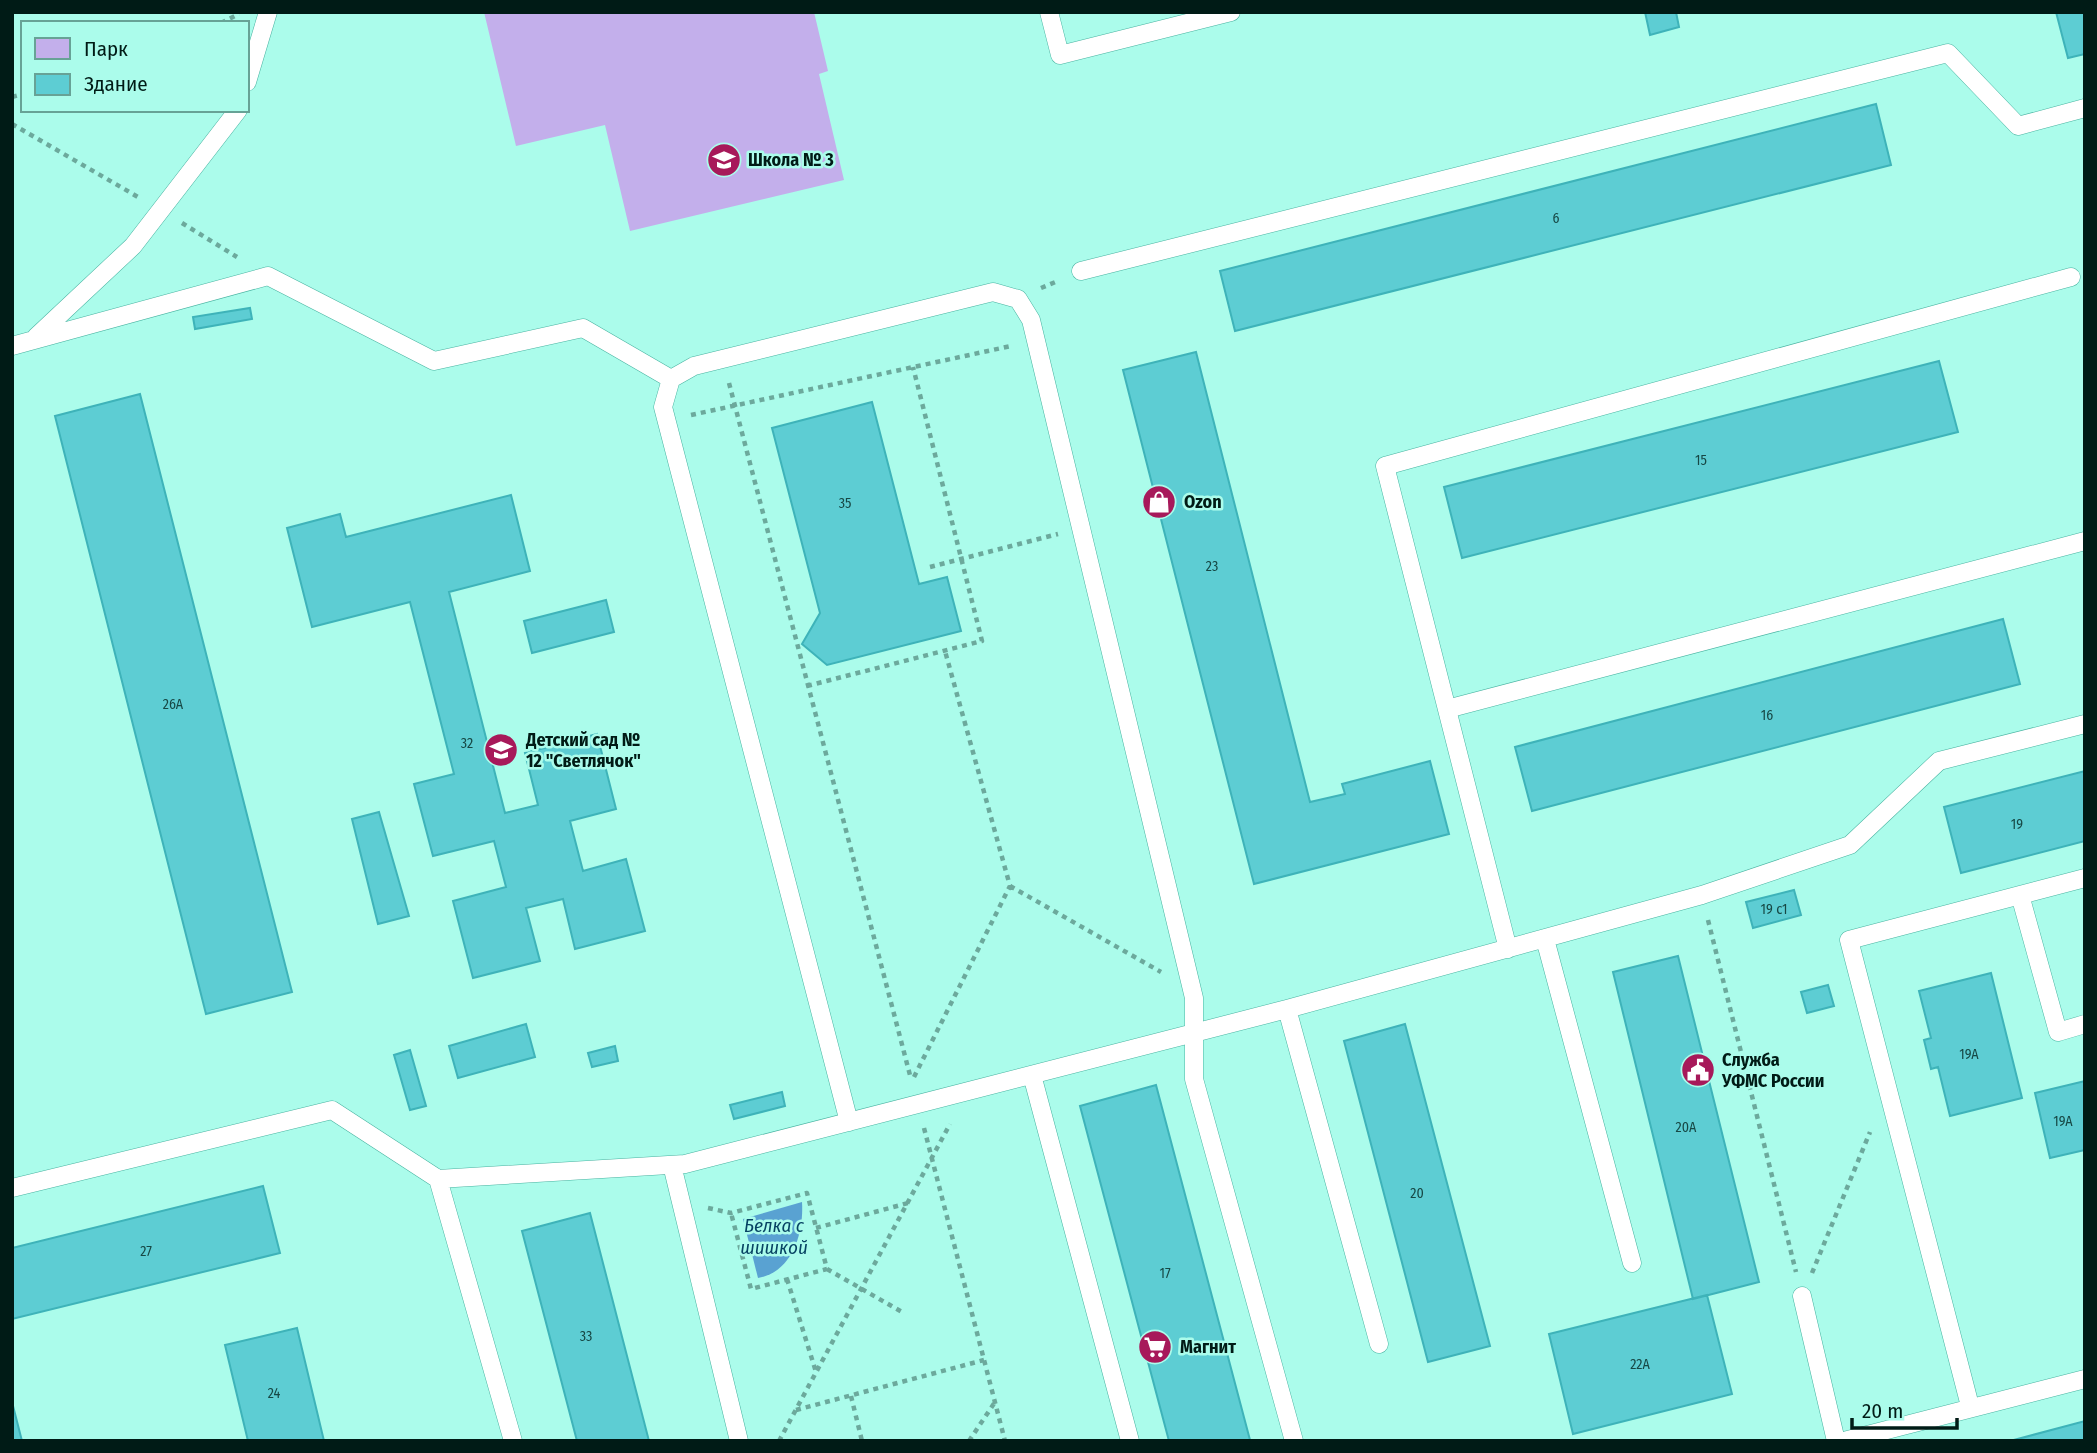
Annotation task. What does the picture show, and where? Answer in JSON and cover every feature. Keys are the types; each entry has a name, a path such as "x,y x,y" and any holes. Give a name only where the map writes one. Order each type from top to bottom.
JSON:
{"lane":[{"path":"248,79 268,12"},
{"path":"1049,12 1060,55 1231,12"},
{"path":"1081,271 1948,53 2018,126 2085,108"},
{"path":"33,340 133,246 236,112"},
{"path":"12,346 268,276 434,361 583,328 671,379"},
{"path":"1508,949 1385,466 2071,277"},
{"path":"849,1122 663,407 671,379 694,366 992,292 1018,299 1031,320 1194,998 1194,1079 1294,1441"},
{"path":"1447,709 2085,541"},
{"path":"13,1185 332,1110 438,1179 672,1165 1287,1009 1702,895 1850,845 1939,761 2085,724"},
{"path":"1970,1406 1849,940 2085,878"},
{"path":"2020,895 2058,1032 2085,1024"},
{"path":"1545,939 1632,1263"},
{"path":"1287,1009 1379,1344"},
{"path":"1032,1075 1130,1441"},
{"path":"672,1165 739,1441"},
{"path":"438,1179 513,1441"},
{"path":"1802,1296 1836,1441"},
{"path":"1844,1441 1970,1406 2085,1379"}],"path":[{"path":"226,21 243,12"},
{"path":"1018,299 1081,271"},
{"path":"666,422 735,404 1036,341"},
{"path":"723,359 912,1081 1010,886 945,651"},
{"path":"807,687 982,641 913,367"},
{"path":"930,567 1081,528"},
{"path":"1010,886 1175,980 1189,981"},
{"path":"1702,895 1802,1296"},
{"path":"1802,1296 1888,1089"},
{"path":"779,1441 967,1092"},
{"path":"918,1104 1005,1441"},
{"path":"707,1208 731,1213 807,1193 827,1269"},
{"path":"816,1228 908,1203"},
{"path":"731,1213 751,1289 827,1269 902,1312"},
{"path":"787,1279 817,1372"},
{"path":"796,1410 984,1360"},
{"path":"851,1396 862,1441"},
{"path":"969,1441 995,1402"}],"green space":[{"path":"484,12 814,12 828,71 819,74 844,180 630,231 605,125 516,146"}],"water":[{"name":"Белка с шишкой","path":"802,1202 801,1226 794,1249 780,1268 758,1278 743,1219"}],"building":[{"path":"1645,12 1676,12 1679,27 1650,35"},
{"path":"2056,12 2085,12 2085,54 2068,58"},
{"path":"1876,104 1891,165 1235,331 1220,271"},
{"path":"250,308 252,319 195,329 193,317"},
{"path":"1196,352 1310,802 1345,794 1342,784 1430,761 1449,834 1254,884 1123,370"},
{"path":"1939,361 1958,432 1462,558 1444,487"},
{"path":"140,394 292,992 206,1014 55,416"},
{"path":"872,402 919,584 947,577 961,631 827,665 802,644 820,613 772,428"},
{"path":"511,495 530,571 449,592 505,813 538,805 525,753 597,734 616,809 570,821 583,871 626,859 645,931 575,949 563,899 526,908 540,961 473,978 453,901 506,887 494,841 433,856 414,784 454,774 410,602 312,627 287,528 340,514 346,537"},
{"path":"606,600 614,632 532,653 524,621"},
{"path":"2003,619 2020,684 1532,811 1515,747"},
{"path":"2085,771 2085,841 1961,873 1944,807"},
{"path":"379,812 409,916 378,924 352,819"},
{"path":"1794,890 1801,915 1753,928 1746,902"},
{"path":"1678,956 1759,1282 1693,1299 1613,972"},
{"path":"1991,973 2022,1098 1950,1116 1938,1067 1931,1069 1924,1040 1931,1038 1919,991"},
{"path":"1828,985 1834,1006 1807,1013 1801,992"},
{"path":"526,1024 535,1057 458,1078 449,1046"},
{"path":"1405,1024 1490,1346 1428,1362 1344,1041"},
{"path":"615,1046 618,1061 592,1067 588,1053"},
{"path":"410,1050 426,1106 410,1110 394,1055"},
{"path":"2085,1081 2085,1150 2050,1158 2035,1093"},
{"path":"1156,1085 1250,1440 1248,1441 1169,1441 1080,1106"},
{"path":"782,1092 785,1106 734,1119 730,1105"},
{"path":"263,1186 280,1253 12,1319 12,1248"},
{"path":"590,1213 649,1441 577,1441 522,1231"},
{"path":"1707,1295 1732,1394 1573,1434 1549,1334"},
{"path":"297,1328 324,1441 248,1441 225,1345"},
{"path":"12,1402 22,1441 12,1441"},
{"path":"2085,1421 2085,1441 2010,1441"}],"place":[{"name":"Школа № 3","path":"724,160"},
{"name":"Ozon","path":"1159,502"},
{"name":"Детский сад № 12 \"Светлячок\"","path":"501,750"},
{"name":"Служба УФМС России","path":"1698,1070"},
{"name":"Магнит","path":"1155,1347"}]}
